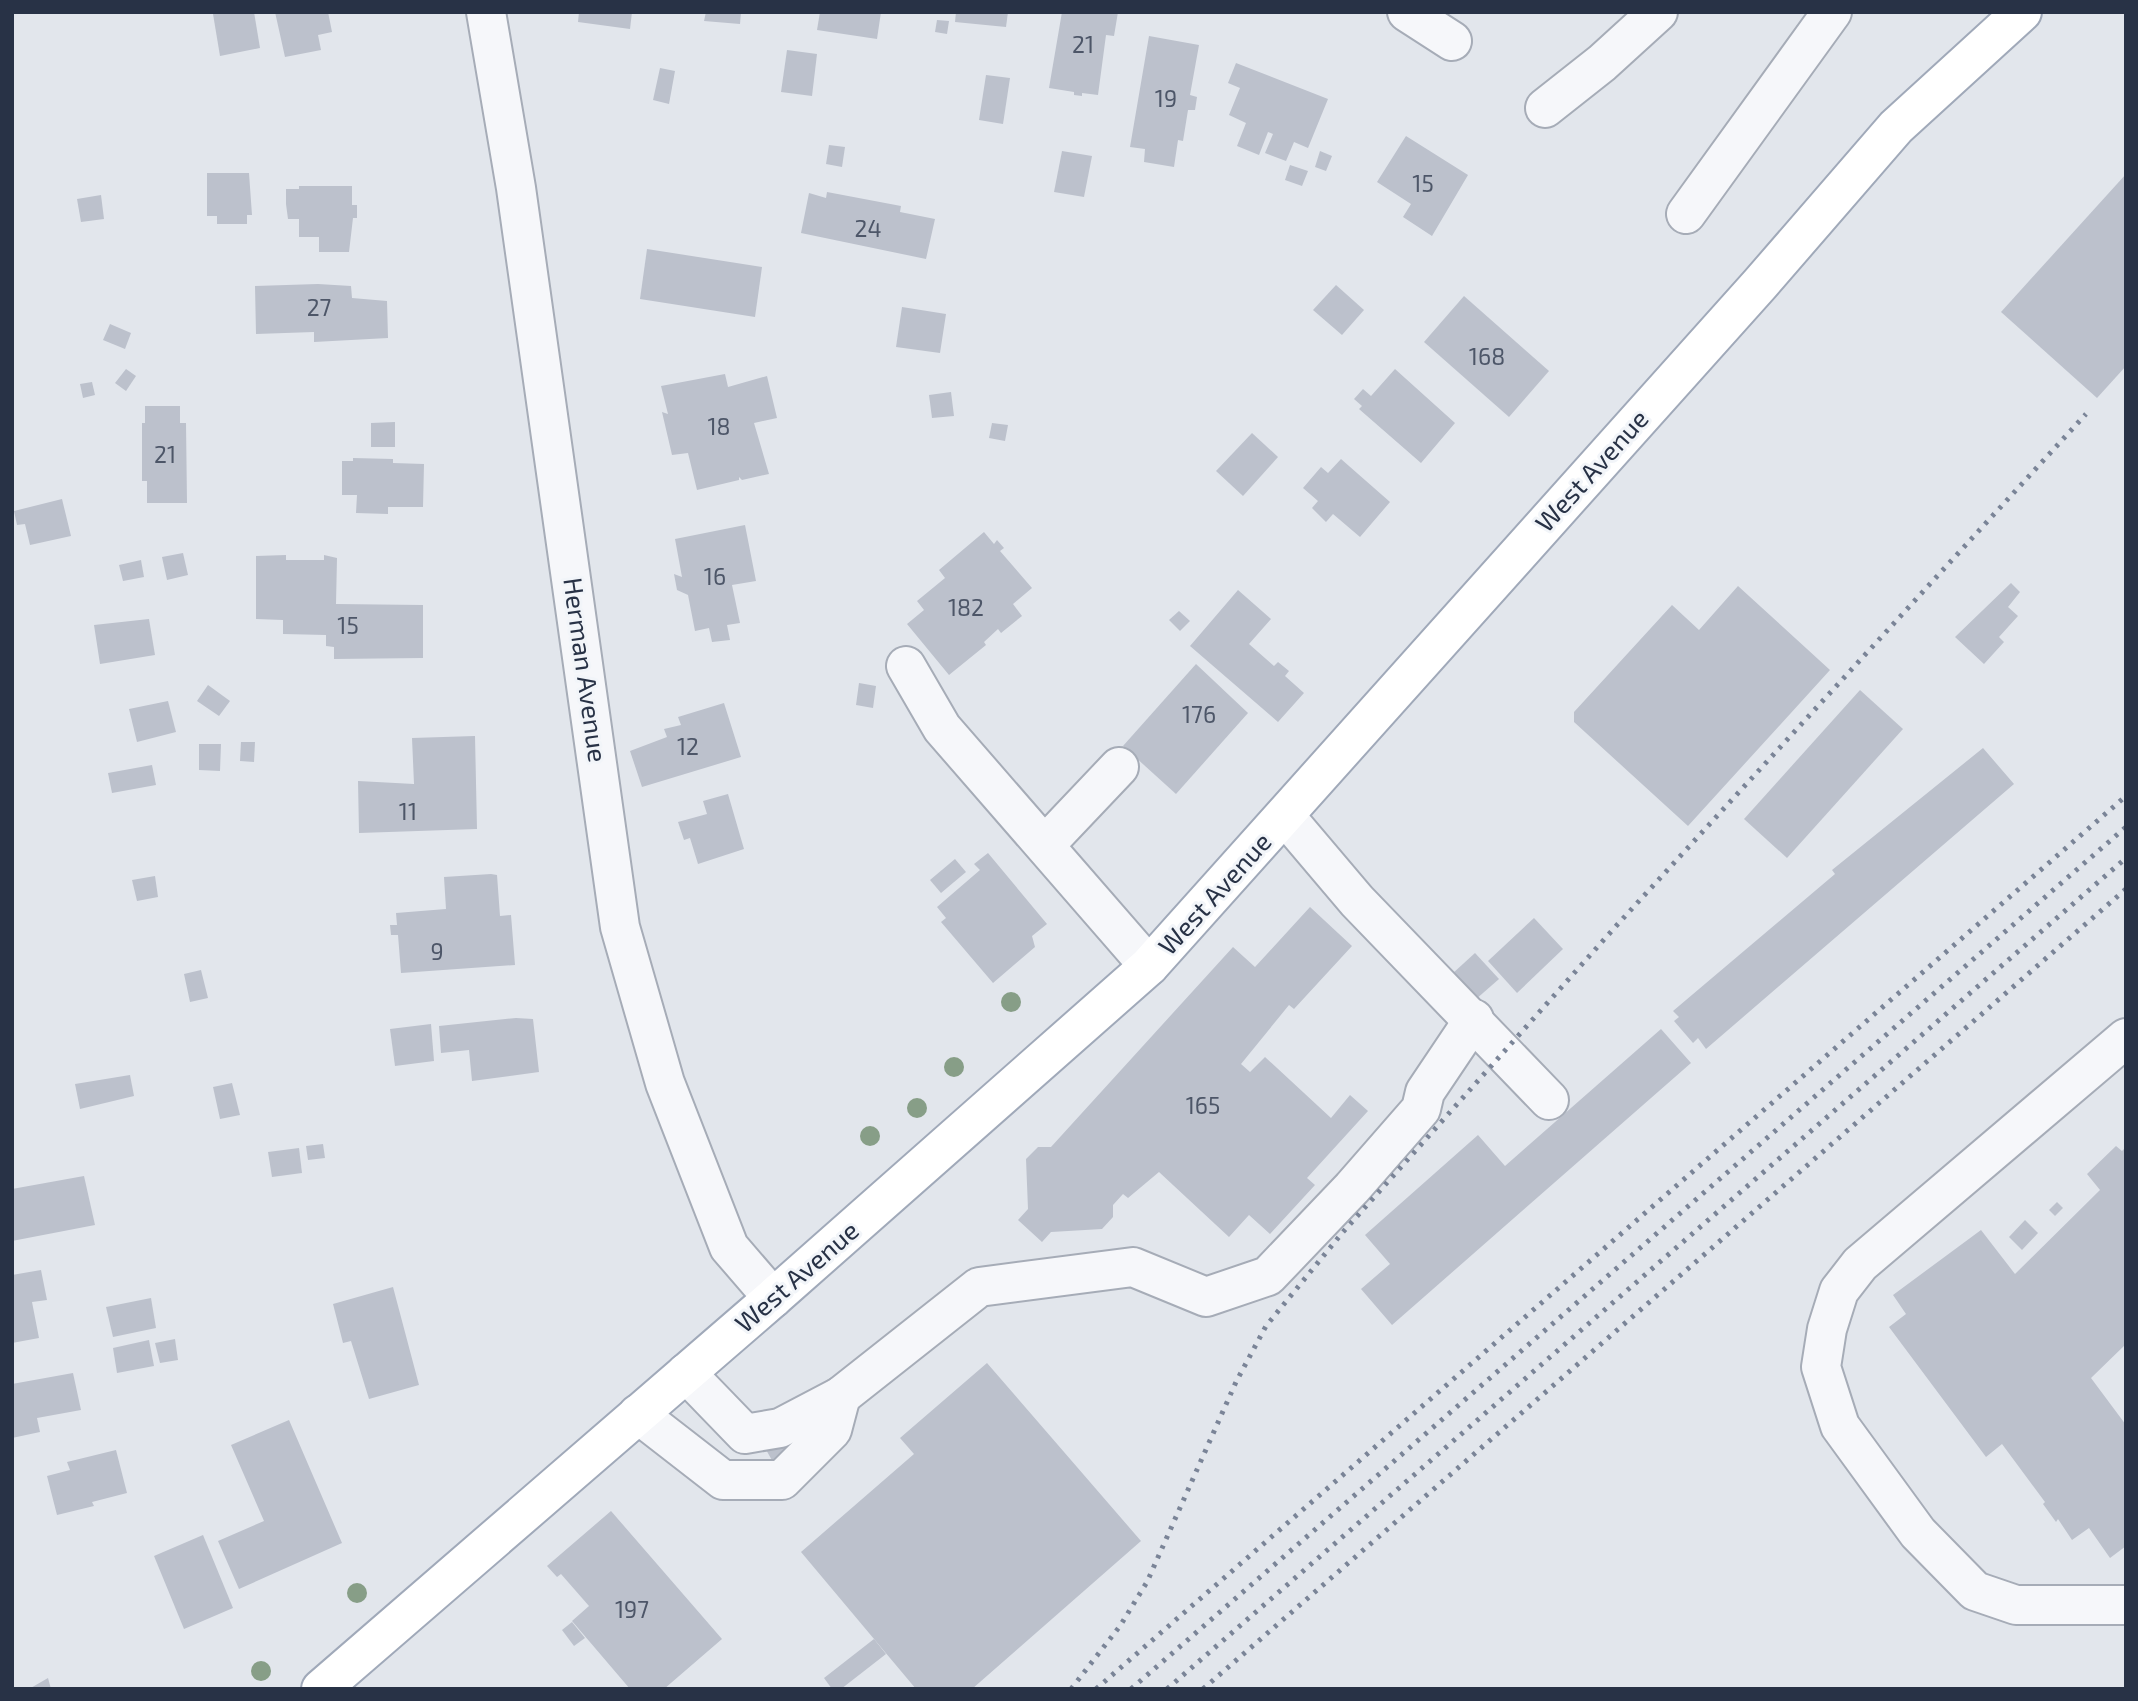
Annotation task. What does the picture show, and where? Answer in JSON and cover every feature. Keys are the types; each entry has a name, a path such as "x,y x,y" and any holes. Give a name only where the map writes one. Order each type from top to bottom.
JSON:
{"main road":[{"name":"West Avenue","path":"321,1689 773,1298 1149,966 1760,284 1896,127 2022,12"}],"street":[{"name":"Herman Avenue","path":"486,12 518,201 620,926 665,1083 729,1247 773,1298"},
{"path":"1407,12 1452,41"},
{"path":"1545,108 1602,63 1658,12"},
{"path":"1686,214 1832,12"},
{"path":"906,666 942,728 1149,966"},
{"path":"1045,845 1119,767"},
{"path":"1285,816 1357,901 1474,1019 1549,1100"},
{"path":"686,1373 745,1434 780,1428 841,1395 978,1287 1133,1267 1206,1297 1268,1276 1352,1188 1421,1109 1425,1092 1474,1019"},
{"path":"2126,1038 1860,1264 1839,1292 1827,1329 1821,1367 1840,1426 1918,1533 1975,1591 2016,1605 2126,1605"},
{"path":"638,1414 723,1480 782,1480 832,1430 841,1395"}],"building":[{"path":"254,12 260,48 220,56 213,14"},
{"path":"275,12 328,12 332,32 318,35 321,50 285,57"},
{"path":"579,12 632,12 630,29 578,22"},
{"path":"706,12 741,12 740,24 704,21"},
{"path":"820,12 881,12 877,39 817,30"},
{"path":"956,12 1008,12 1006,27 955,22"},
{"path":"1062,12 1118,12 1114,36 1106,35 1098,95 1074,95 1074,92 1049,88"},
{"path":"937,20 949,21 947,34 935,32"},
{"path":"1149,36 1199,45 1190,95 1197,97 1195,110 1188,110 1183,141 1178,140 1174,167 1144,162 1145,149 1130,147"},
{"path":"787,50 817,54 812,96 781,92"},
{"path":"1236,63 1328,99 1308,148 1294,142 1286,161 1265,153 1273,134 1268,132 1259,155 1237,146 1246,123 1229,115 1240,88 1228,83"},
{"path":"660,68 675,71 669,104 653,100"},
{"path":"986,75 1010,78 1003,124 979,120"},
{"path":"1406,136 1468,175 1432,236 1403,217 1411,204 1377,182"},
{"path":"829,145 845,147 842,167 826,164"},
{"path":"1062,151 1092,156 1084,197 1054,192"},
{"path":"1320,151 1332,156 1326,171 1315,167"},
{"path":"1290,165 1308,171 1302,186 1285,180"},
{"path":"207,173 249,173 252,215 247,215 247,224 217,224 217,216 207,216"},
{"path":"2126,174 2126,366 2097,398 2001,312"},
{"path":"299,186 352,186 352,205 357,205 357,218 353,218 349,252 319,252 319,237 299,237 299,219 288,219 286,189 299,189"},
{"path":"827,192 901,206 900,212 935,219 926,259 801,233 809,193 826,198"},
{"path":"101,195 104,219 81,222 77,199"},
{"path":"647,249 762,267 755,317 640,299"},
{"path":"1336,285 1364,310 1342,335 1313,310"},
{"path":"255,286 351,286 352,298 387,301 388,338 314,342 314,332 256,334"},
{"path":"1464,296 1549,371 1509,417 1424,342"},
{"path":"902,307 946,314 940,353 896,347"},
{"path":"110,324 131,333 125,349 103,340"},
{"path":"126,369 136,376 126,391 115,383"},
{"path":"1395,369 1455,423 1421,463 1359,409 1362,406 1354,399 1363,389 1371,396"},
{"path":"725,374 728,387 767,376 777,418 754,423 769,474 742,480 739,477 739,480 697,490 688,453 672,455 662,412 668,414 661,386"},
{"path":"92,382 95,395 83,398 80,384"},
{"path":"951,392 954,416 932,418 929,395"},
{"path":"145,406 180,406 180,423 186,423 187,503 147,503 147,481 142,481 142,423 145,423"},
{"path":"395,422 395,447 371,447 371,423"},
{"path":"992,423 1008,425 1005,441 989,438"},
{"path":"1252,433 1278,457 1243,496 1216,471"},
{"path":"353,458 393,459 393,463 424,464 423,507 388,507 388,514 356,513 357,495 342,495 342,461 353,461"},
{"path":"1341,459 1390,502 1360,537 1333,514 1326,522 1312,508 1318,501 1303,488 1321,467 1328,473"},
{"path":"62,499 71,536 30,545 25,524 17,525 14,511"},
{"path":"745,525 756,581 732,585 740,623 727,625 730,640 712,642 709,628 695,631 688,595 677,590 674,574 682,577 675,539"},
{"path":"984,532 994,544 997,540 1004,548 1000,551 1032,588 1013,604 1022,616 1001,633 998,629 984,642 986,645 949,675 907,624 924,610 917,601 945,578 939,570"},
{"path":"183,553 188,575 167,580 162,557"},
{"path":"286,555 286,560 324,560 324,555 337,558 336,604 423,605 423,658 334,659 334,647 326,646 326,635 283,634 283,620 256,619 256,556"},
{"path":"141,560 144,577 123,581 119,565"},
{"path":"2011,583 2020,592 2008,607 2018,616 1999,637 2004,642 1984,664 1955,637"},
{"path":"1738,586 1830,670 1688,826 1574,722 1574,712 1672,605 1699,630"},
{"path":"1238,590 1271,619 1249,644 1274,666 1278,662 1289,671 1285,676 1304,693 1278,722 1190,646"},
{"path":"1179,611 1190,621 1180,631 1169,620"},
{"path":"149,619 155,655 100,664 94,625"},
{"path":"1196,664 1248,713 1176,794 1123,746"},
{"path":"859,683 876,686 873,708 856,705"},
{"path":"208,685 230,701 219,716 197,701"},
{"path":"1860,690 1903,729 1787,858 1744,819"},
{"path":"168,701 176,732 137,742 129,709"},
{"path":"724,703 741,757 642,787 630,751 667,737 664,729 681,725 678,717"},
{"path":"475,736 477,829 359,833 358,781 414,784 412,738"},
{"path":"241,742 255,742 254,762 240,761"},
{"path":"199,744 221,744 220,771 199,770"},
{"path":"1983,748 2014,784 1706,1049 1698,1038 1693,1043 1674,1021 1679,1017 1673,1011 1835,874 1832,870"},
{"path":"152,765 156,785 112,793 108,773"},
{"path":"728,794 744,849 698,864 690,838 684,840 678,822 707,814 703,801"},
{"path":"988,853 1047,924 1032,936 1035,947 993,983 941,922 946,918 937,907 980,870 974,864"},
{"path":"955,859 966,872 941,893 930,880"},
{"path":"497,875 500,916 511,915 515,965 401,973 398,935 391,935 390,925 397,925 396,913 446,909 444,877"},
{"path":"155,876 158,897 137,901 132,880"},
{"path":"1310,907 1352,946 1294,1009 1289,1005 1241,1064 1250,1072 1265,1057 1331,1118 1350,1095 1368,1111 1307,1178 1315,1185 1270,1234 1249,1215 1229,1237 1159,1172 1128,1198 1123,1194 1113,1205 1113,1217 1102,1229 1051,1232 1042,1242 1018,1220 1028,1209 1026,1159 1038,1147 1051,1147 1233,947 1255,967"},
{"path":"1534,918 1563,949 1517,993 1488,961"},
{"path":"1475,953 1499,979 1475,1000 1452,974"},
{"path":"201,970 208,998 190,1002 184,974"},
{"path":"516,1018 533,1019 539,1072 472,1081 469,1050 441,1053 439,1026"},
{"path":"431,1024 434,1061 395,1066 390,1029"},
{"path":"1661,1029 1691,1063 1392,1325 1361,1289 1390,1264 1365,1235 1478,1135 1505,1166"},
{"path":"130,1075 134,1096 80,1109 75,1084"},
{"path":"232,1083 240,1115 220,1119 213,1087"},
{"path":"323,1144 325,1158 308,1160 306,1146"},
{"path":"2116,1146 2122,1151 2126,1147 2126,1344 2091,1378 2126,1425 2126,1546 2110,1558 2089,1528 2072,1540 2058,1519 2056,1522 2043,1504 2045,1502 2002,1444 1986,1457 1889,1327 1906,1314 1893,1295 1981,1230 2015,1274 2100,1190 2087,1174"},
{"path":"299,1148 302,1173 272,1177 268,1152"},
{"path":"84,1176 95,1225 12,1241 12,1189"},
{"path":"2057,1202 2063,1208 2055,1216 2049,1210"},
{"path":"2025,1220 2038,1233 2022,1250 2009,1237"},
{"path":"41,1270 47,1300 32,1302 39,1338 12,1343 12,1275"},
{"path":"393,1287 419,1385 369,1399 351,1341 343,1343 333,1304"},
{"path":"151,1298 156,1328 113,1337 106,1307"},
{"path":"175,1339 178,1360 160,1363 155,1343"},
{"path":"149,1340 154,1366 117,1373 113,1348"},
{"path":"987,1363 1141,1541 972,1689 916,1689 801,1552 914,1454 900,1438"},
{"path":"73,1373 81,1410 37,1418 40,1432 12,1438 12,1384"},
{"path":"289,1420 342,1543 239,1589 218,1541 264,1521 231,1445"},
{"path":"787,1435 795,1450 773,1462 765,1448"},
{"path":"116,1450 127,1493 92,1502 94,1506 57,1515 47,1476 70,1470 67,1462"},
{"path":"611,1511 722,1639 664,1689 630,1689 572,1621 589,1606 561,1574 557,1577 547,1566"},
{"path":"203,1535 233,1608 184,1629 154,1556"},
{"path":"572,1622 585,1638 574,1646 562,1630"},
{"path":"874,1639 886,1654 841,1689 832,1689 824,1678"},
{"path":"48,1678 51,1689 29,1689"}],"railway":[{"path":"1071,1689 1120,1626 1147,1582 1236,1382 1266,1326 1343,1232 1617,925 2086,414"},
{"path":"1096,1689 2126,796"},
{"path":"1131,1689 2126,827"},
{"path":"1167,1689 2126,858"},
{"path":"1203,1689 2126,889"}]}
